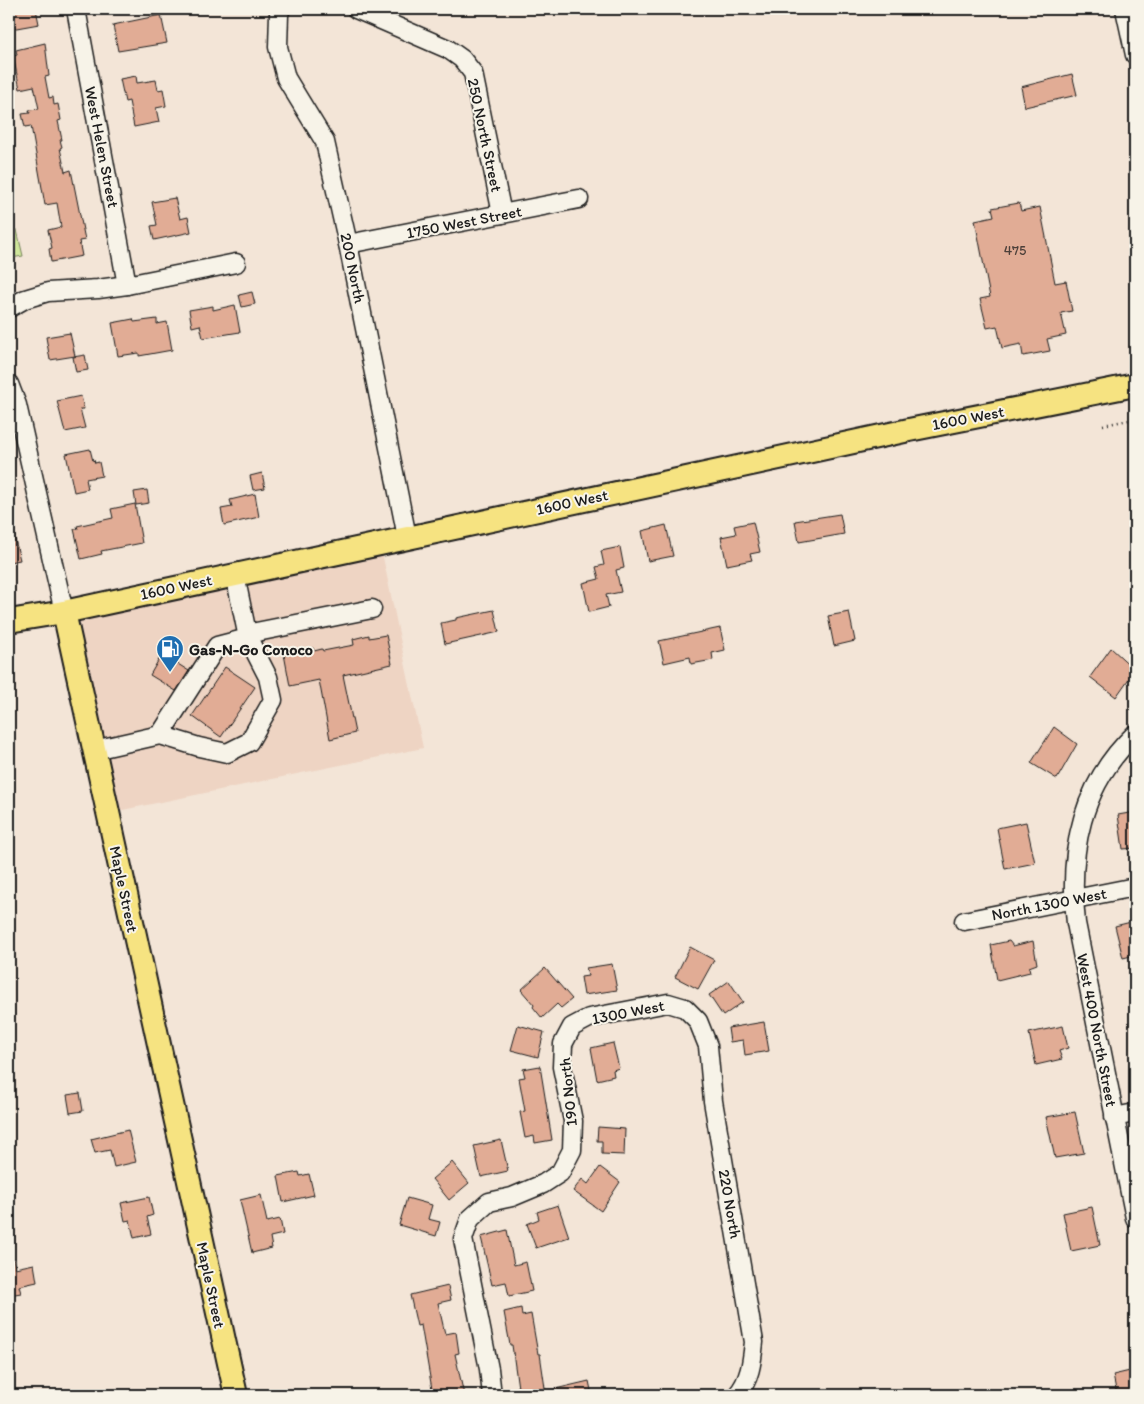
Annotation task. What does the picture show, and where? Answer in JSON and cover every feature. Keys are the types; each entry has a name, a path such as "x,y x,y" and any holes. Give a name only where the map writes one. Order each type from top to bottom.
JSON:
{"main road":[{"name":"1600 West","path":"9,622 64,612 917,428 1135,385"},
{"name":"Maple Street","path":"64,612 236,1395"}],"street":[{"name":"West Helen Street","path":"76,9 127,285"},
{"name":"200 North","path":"281,9 279,14 278,47 286,78 326,142 407,537"},
{"name":"250 North Street","path":"356,9 448,49 462,59 473,73 502,214"},
{"path":"1125,9 1135,54"},
{"name":"1750 West Street","path":"348,244 579,199"},
{"path":"9,308 26,299 48,292 127,285 236,263"},
{"name":"Maple Street","path":"9,384 17,405 64,612"},
{"path":"94,750 160,735 227,753 249,742 273,700 268,677 247,636 235,575"},
{"path":"160,735 217,646 247,636 372,609"},
{"name":"West 400 North Street","path":"1135,734 1120,749 1104,770 1087,804 1076,846 1074,867 1076,923 1135,1218"},
{"name":"North 1300 West","path":"964,921 1135,887"},
{"name":"1300 West","path":"563,1044 572,1027 589,1018 668,1002 685,1008 698,1021"},
{"name":"220 North","path":"698,1021 708,1046 713,1101 754,1342 752,1367 741,1391"},
{"name":"190 North","path":"492,1395 489,1369 463,1239 470,1219 489,1202 512,1197 543,1184 560,1173 572,1150 573,1121 562,1067 563,1044"},
{"path":"1114,1117 1135,1113"}],"path":[{"path":"1103,426 1135,419"}],"shaded area":[{"path":"380,543 423,748 108,813 64,612"}],"green space":[{"path":"17,230 23,256 11,258 9,232"}],"building":[{"path":"9,9 36,9 39,24 11,29"},
{"path":"161,15 167,43 118,51 113,25"},
{"path":"45,43 49,76 45,77 49,98 53,97 54,105 58,104 61,120 58,121 62,140 60,140 62,147 60,148 65,172 71,170 85,240 79,241 82,256 51,262 49,249 52,248 48,230 61,227 57,203 45,205 31,126 25,127 22,114 30,113 29,110 39,109 34,86 20,89 13,56 17,55 16,50"},
{"path":"1072,74 1077,95 1025,107 1021,87"},
{"path":"136,76 137,83 156,80 158,90 163,89 166,106 156,108 159,122 134,127 129,101 125,102 120,79"},
{"path":"175,198 180,219 188,217 191,232 154,240 151,226 157,225 152,202"},
{"path":"1019,203 1021,211 1040,207 1055,283 1066,281 1072,311 1061,313 1066,335 1047,339 1050,351 1023,356 1021,344 1002,348 997,326 987,328 980,299 990,297 975,220 994,216 992,208"},
{"path":"252,292 255,304 242,307 239,295"},
{"path":"235,305 240,332 203,338 200,325 192,327 189,310 213,306 213,310"},
{"path":"133,319 134,322 157,319 157,324 167,322 172,350 139,356 139,353 118,356 112,323"},
{"path":"70,333 75,356 50,360 46,337"},
{"path":"85,355 88,370 76,372 73,357"},
{"path":"81,396 84,409 80,409 85,428 65,432 57,401"},
{"path":"90,449 93,461 95,463 99,462 102,476 86,479 88,489 74,492 66,454"},
{"path":"262,473 265,488 253,490 250,476"},
{"path":"147,490 149,503 136,505 134,492"},
{"path":"255,494 259,517 224,525 221,509 232,507 230,500"},
{"path":"135,504 142,543 101,551 102,554 81,559 74,529 78,529 77,526 113,518 111,509"},
{"path":"840,514 844,534 799,542 795,521"},
{"path":"753,522 760,552 750,554 752,560 727,565 721,537 736,534 734,526"},
{"path":"666,525 673,556 648,561 642,531"},
{"path":"9,531 13,531 20,560 9,562"},
{"path":"620,547 624,568 616,570 621,592 606,595 609,607 589,612 583,583 599,579 596,567 604,565 601,551"},
{"path":"494,610 499,632 445,644 441,623"},
{"path":"849,612 855,641 834,646 828,616"},
{"path":"720,628 725,650 712,653 713,660 691,664 690,657 664,663 659,641"},
{"path":"369,635 369,638 386,635 392,664 343,675 355,733 330,739 319,680 290,686 284,654 313,648 314,651 322,649 323,651 354,645 353,639"},
{"path":"1111,648 1135,670 1116,697 1090,677"},
{"name":"Gas-N-Go Conoco","path":"162,654 189,671 176,691 150,675"},
{"path":"225,667 255,687 221,737 192,716"},
{"path":"1054,727 1077,744 1057,779 1031,763"},
{"path":"1135,812 1135,848 1123,849 1118,815"},
{"path":"1026,822 1035,863 1005,869 997,828"},
{"path":"1135,921 1135,955 1123,958 1115,926"},
{"path":"1009,941 1013,946 1033,941 1037,964 1029,967 1030,972 997,980 991,945"},
{"path":"690,947 714,960 698,989 675,977"},
{"path":"612,964 617,990 584,995 581,977 588,976 586,968"},
{"path":"545,968 572,999 561,1008 557,1004 542,1018 521,990"},
{"path":"729,981 743,1002 723,1016 709,995"},
{"path":"764,1022 769,1051 745,1055 743,1040 730,1042 728,1028"},
{"path":"518,1025 544,1032 538,1057 511,1050"},
{"path":"1063,1026 1068,1048 1059,1051 1062,1059 1036,1065 1029,1033"},
{"path":"613,1043 619,1068 613,1070 614,1076 597,1080 591,1048"},
{"path":"540,1066 552,1140 535,1143 534,1136 525,1138 520,1112 525,1111 519,1078 525,1077 523,1069"},
{"path":"80,1093 83,1111 70,1113 67,1095"},
{"path":"1075,1112 1084,1153 1055,1158 1046,1117"},
{"path":"598,1127 625,1129 624,1155 602,1154 602,1141 597,1141"},
{"path":"128,1130 136,1162 114,1167 110,1150 95,1153 91,1139"},
{"path":"501,1140 508,1171 481,1177 474,1146"},
{"path":"452,1162 469,1183 449,1200 432,1179"},
{"path":"600,1167 620,1182 601,1211 573,1191 582,1179 588,1184"},
{"path":"299,1172 300,1176 309,1174 314,1195 283,1202 278,1176"},
{"path":"261,1195 267,1222 280,1219 283,1234 270,1237 272,1248 252,1253 240,1200"},
{"path":"149,1197 153,1215 147,1217 151,1234 134,1238 130,1220 125,1221 121,1203"},
{"path":"407,1198 432,1205 428,1219 440,1222 436,1236 399,1225"},
{"path":"558,1205 569,1237 536,1248 527,1224 539,1219 537,1212"},
{"path":"1092,1207 1100,1245 1071,1251 1063,1213"},
{"path":"507,1230 514,1265 526,1262 532,1291 509,1296 506,1282 492,1285 481,1237"},
{"path":"13,1258 15,1268 34,1264 37,1282 19,1286 21,1293 9,1295 9,1259"},
{"path":"448,1286 451,1300 438,1303 445,1334 456,1332 459,1353 455,1354 464,1395 433,1395 421,1325 417,1326 410,1295"},
{"path":"521,1308 522,1316 531,1314 538,1354 540,1354 546,1395 519,1395 512,1345 510,1345 504,1312"},
{"path":"1130,1371 1134,1395 1117,1395 1113,1375"},
{"path":"589,1381 592,1395 547,1395 547,1391"}],"place":[{"name":"Gas-N-Go Conoco","path":"170,673"}]}
